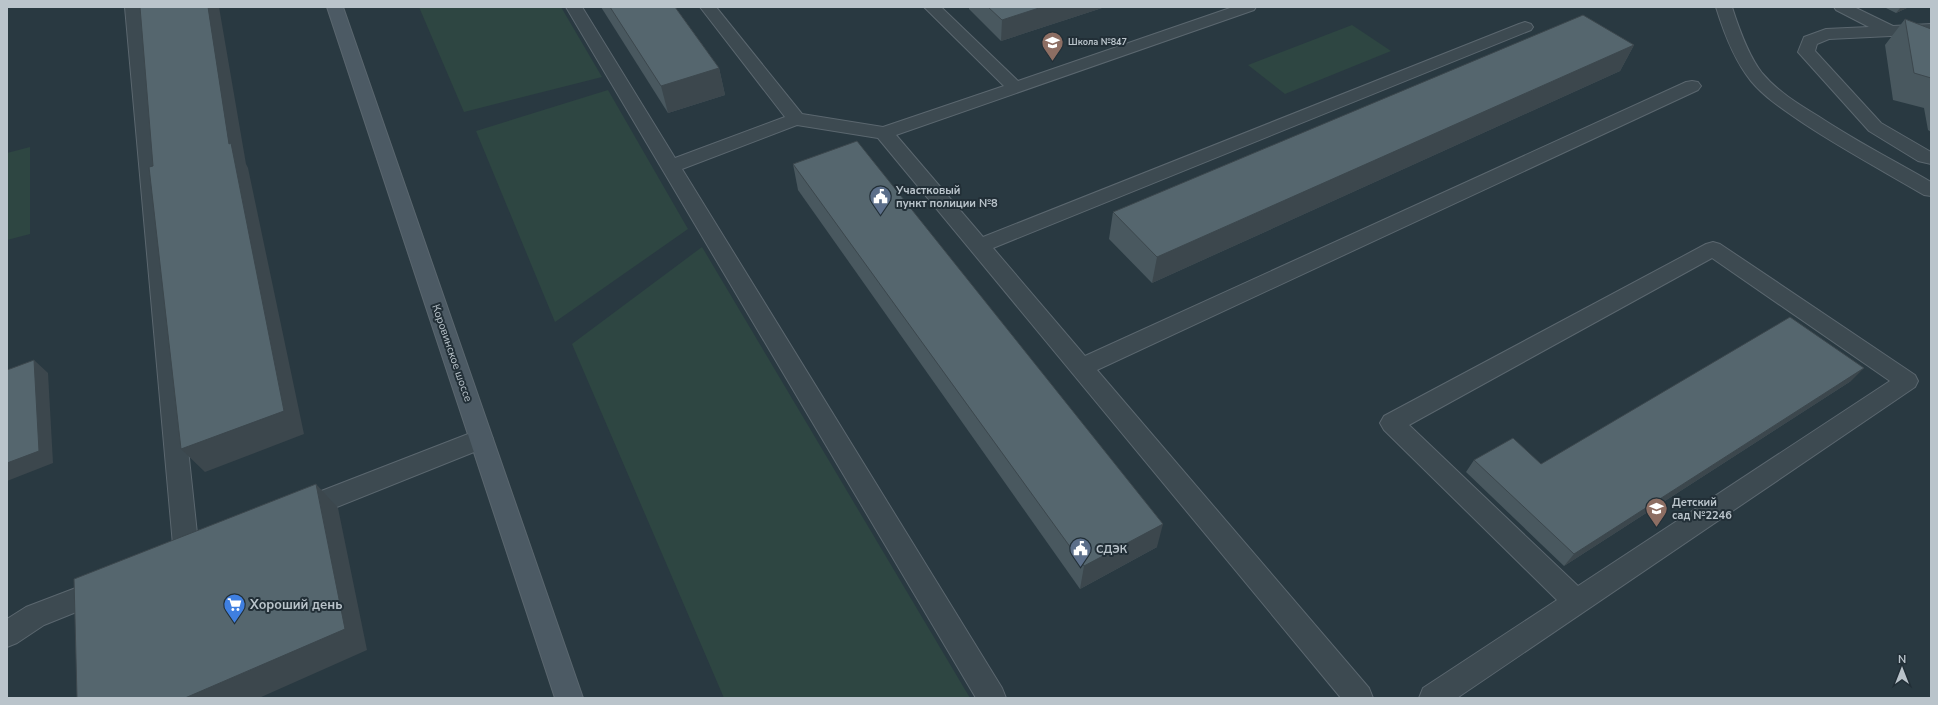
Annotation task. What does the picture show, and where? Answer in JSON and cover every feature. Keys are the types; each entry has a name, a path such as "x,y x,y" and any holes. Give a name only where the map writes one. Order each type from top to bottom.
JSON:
{"main road":[{"name":"Коровинское шоссе","path":"335,7 569,698"}],"street":[{"path":"133,7 176,560 216,544"},
{"path":"574,7 992,698"},
{"path":"708,7 796,119"},
{"path":"932,7 1016,88"},
{"path":"671,166 796,119 884,134 1248,7"},
{"path":"1724,7 1743,55 1753,72 1768,88 1785,102 1823,128 1931,190"},
{"path":"1842,7 1889,30"},
{"path":"979,246 1525,26"},
{"path":"1931,29 1826,34 1810,41 1806,52 1875,128 1925,158 1931,158"},
{"path":"1081,368 1692,86"},
{"path":"884,134 1359,698"},
{"path":"1433,698 1577,602 1868,408 1907,381 1713,249 1392,423 1577,602"},
{"path":"282,518 481,439"},
{"path":"7,634 35,616 122,582"}],"green space":[{"path":"419,7 561,7 602,77 464,112"},
{"path":"1352,25 1391,51 1285,94 1248,65"},
{"path":"608,90 688,229 555,322 476,131"},
{"path":"30,147 30,234 7,240 7,153"},
{"path":"702,247 970,698 724,698 572,344"}],"building":[{"path":"140,7 208,7 229,144 231,143 284,411 181,449 149,167 153,166"},
{"path":"610,7 675,7 719,68 661,86"},
{"path":"988,7 1042,7 1002,20"},
{"path":"1583,15 1634,45 1157,257 1113,212"},
{"path":"1905,19 1931,29 1931,78 1914,73"},
{"path":"857,141 1163,524 1084,566 793,164"},
{"path":"1790,317 1864,368 1574,554 1474,460 1513,438 1541,464"},
{"path":"34,360 39,451 7,463 7,370"},
{"path":"316,484 345,629 185,698 77,698 74,579"}],"place":[{"name":"Школа №847","path":"1053,62"},
{"name":"Участковый пункт полиции №8","path":"881,216"},
{"name":"Детский сад №2246","path":"1656,528"},
{"name":"СДЭК","path":"1080,568"},
{"name":"Хороший день","path":"234,624"}]}
